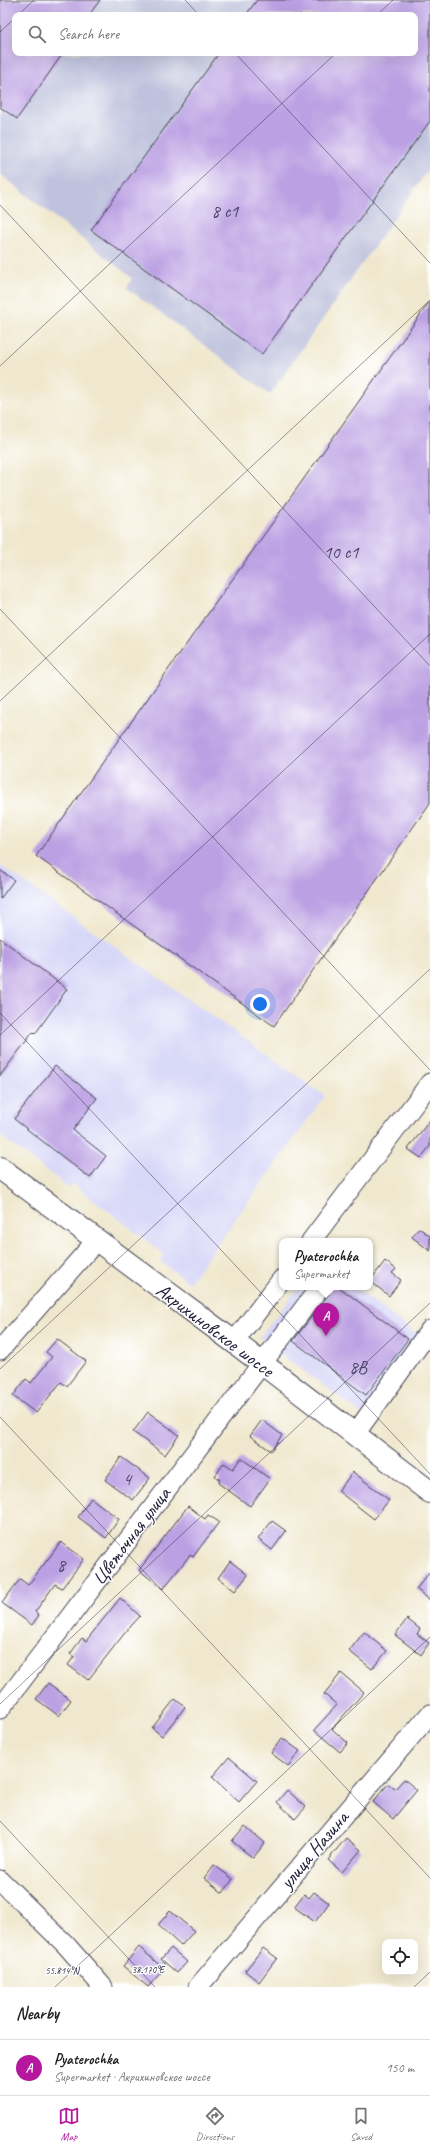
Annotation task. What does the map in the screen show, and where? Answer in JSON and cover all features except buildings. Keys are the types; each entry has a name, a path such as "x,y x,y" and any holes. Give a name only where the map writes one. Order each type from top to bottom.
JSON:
{"main road":[{"name":"Акрихиновское шоссе","path":"0,1168 96,1241 234,1342 430,1492"}],"street":[{"path":"313,1238 430,1084"},
{"path":"0,1350 96,1241"},
{"path":"234,1342 279,1283"},
{"name":"Цветочная улица","path":"0,1709 318,1290"},
{"path":"355,1434 430,1330"},
{"name":"улица Назина","path":"198,1987 430,1714"},
{"path":"0,1880 66,1945 103,1987"}],"shaded area":[{"path":"0,0 430,0 430,167 270,394 127,288 132,278 0,174"},
{"path":"0,865 325,1096 189,1283 160,1261 164,1254 73,1184 69,1188 0,1135"},
{"path":"297,1290 358,1290 420,1337 363,1415 259,1338"}],"place":[{"name":"Pyaterochka","path":"326,1336"}]}
